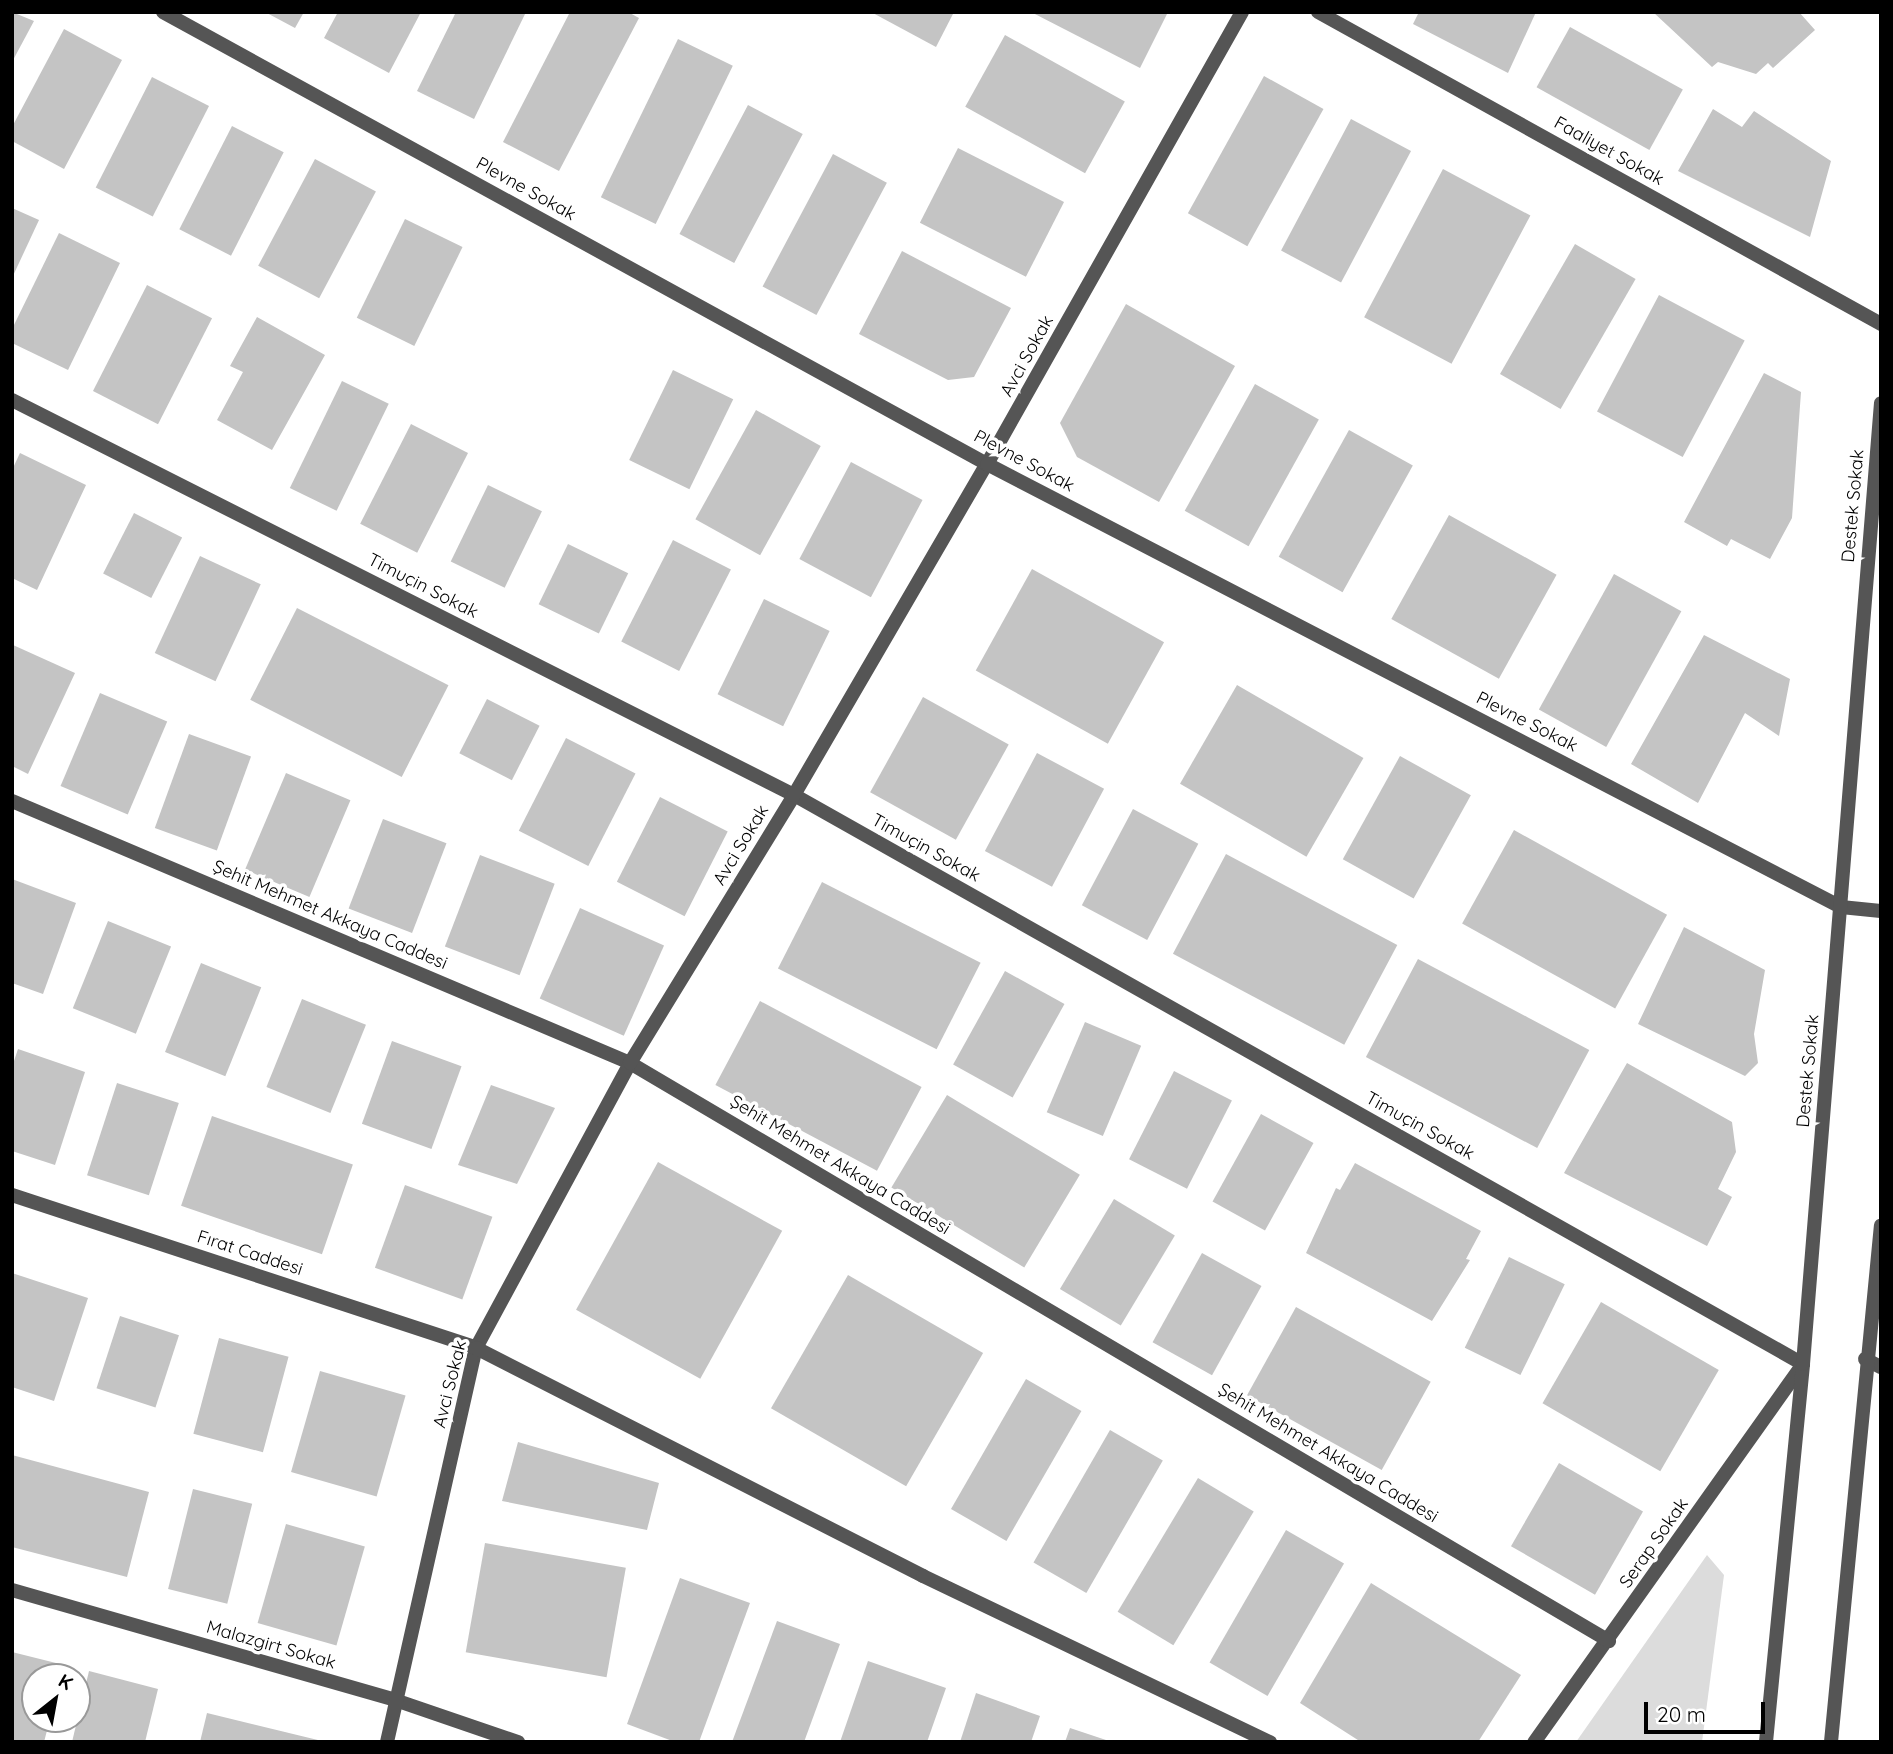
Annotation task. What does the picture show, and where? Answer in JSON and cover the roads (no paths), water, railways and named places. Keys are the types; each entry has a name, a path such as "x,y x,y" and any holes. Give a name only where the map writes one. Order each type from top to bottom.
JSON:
{"street":[{"name":"Plevne Sokak","path":"163,12 988,464 1841,907 1881,911"},
{"name":"Avci Sokak","path":"387,1742 476,1348 630,1063 794,795 988,464 1242,12"},
{"name":"Faaliyet Sokak","path":"1318,12 1881,324"},
{"name":"Timuçin Sokak","path":"12,400 794,795 1803,1364"},
{"name":"Destek Sokak","path":"1766,1742 1803,1364 1881,403"},
{"name":"Şehit Mehmet Akkaya Caddesi","path":"12,801 630,1063 1609,1641"},
{"name":"Fırat Caddesi","path":"12,1195 476,1348 923,1576 1270,1742"},
{"path":"1831,1742 1881,1225"},
{"path":"1866,1359 1881,1367"},
{"name":"Serap Sokak","path":"1534,1742 1609,1641 1803,1364"},
{"name":"Malazgirt Sokak","path":"12,1590 398,1701 518,1742"}]}
